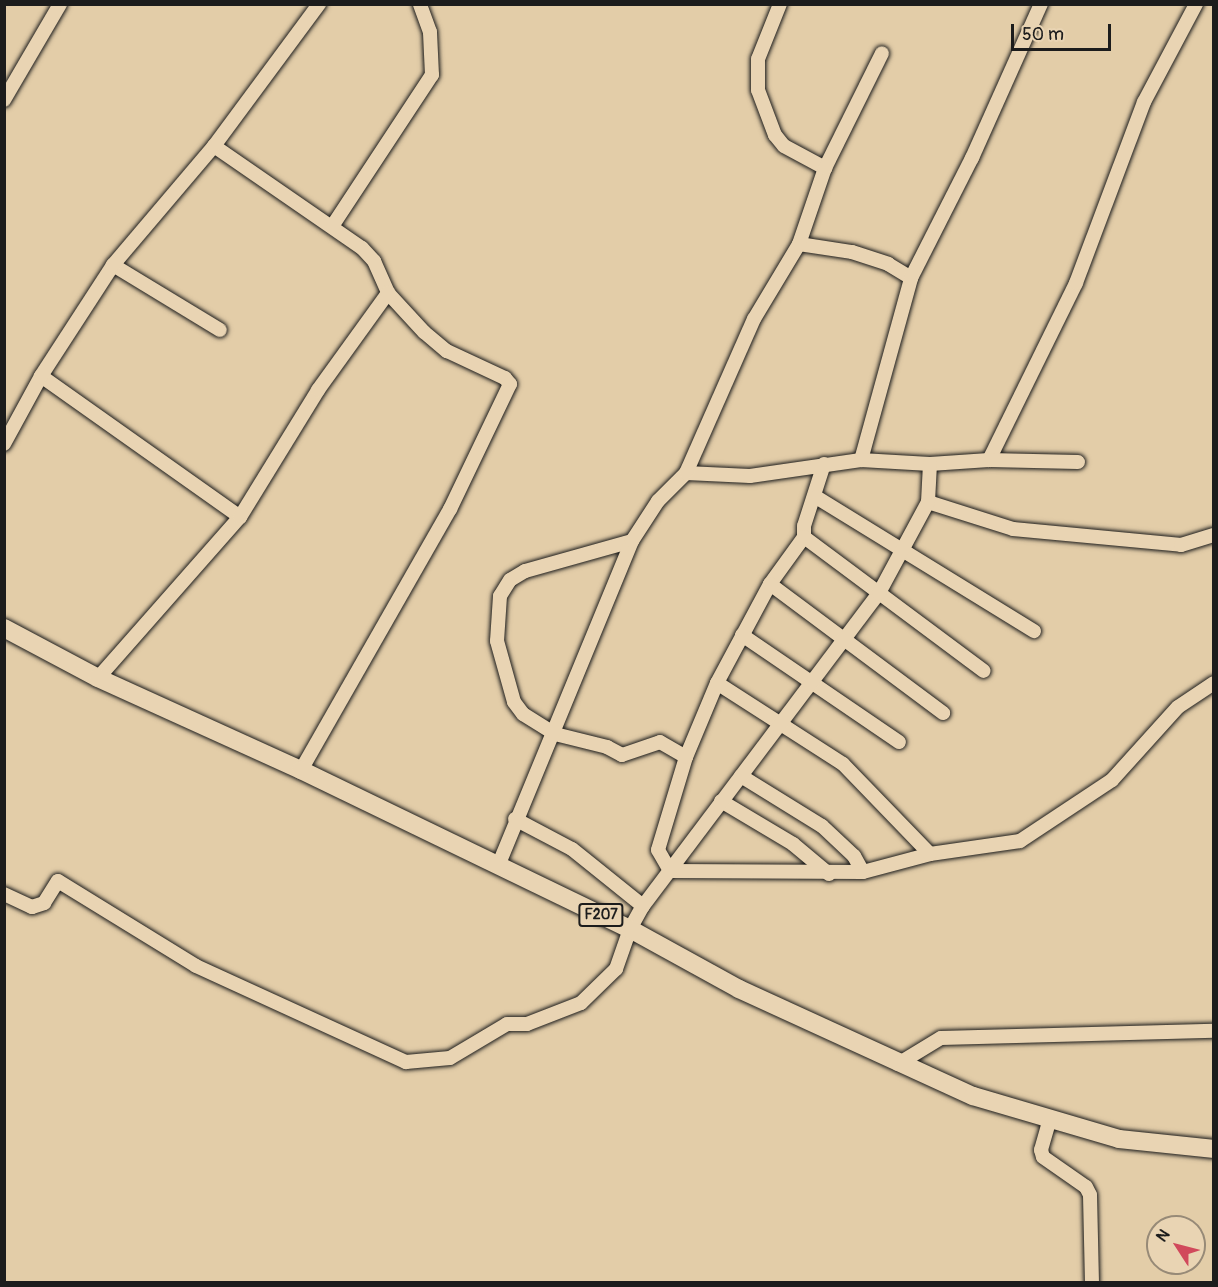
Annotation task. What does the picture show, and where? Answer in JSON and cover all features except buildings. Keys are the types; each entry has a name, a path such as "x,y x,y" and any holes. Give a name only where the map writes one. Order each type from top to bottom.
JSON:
{"main road":[{"name":"F207","path":"4,628 98,678 301,770 630,929 740,989 898,1064 973,1096 1049,1122 1119,1139 1214,1149"}],"street":[{"path":"4,100 60,4"},
{"path":"4,444 41,376 113,265 214,146 319,4"},
{"path":"333,225 432,75 430,32 420,4"},
{"path":"780,4 758,59 758,90 775,135 784,146 825,168"},
{"path":"861,460 911,278 972,158 1041,4"},
{"path":"989,460 1076,283 1144,102 1196,4"},
{"path":"498,866 516,819 555,734 632,541 658,501 686,473 754,318 799,244 825,168 882,53"},
{"path":"214,146 333,225 374,261 388,293 447,351 505,378 510,384 508,393 450,509 301,770"},
{"path":"799,244 852,252 888,264 911,278"},
{"path":"113,265 220,330"},
{"path":"98,678 240,517 318,390 388,293"},
{"path":"41,376 240,517"},
{"path":"686,473 750,476 861,460 930,464 989,460 1078,462"},
{"path":"670,872 658,850 686,757 717,683 742,635 770,584 804,537 804,526 816,497 824,464"},
{"path":"4,894 32,907 44,903 58,881 196,966 406,1062 450,1058 507,1024 527,1024 581,1003 616,969 630,929 643,906 779,722 879,593 927,501 930,464"},
{"path":"816,497 1034,631"},
{"path":"927,501 1013,529 1181,545 1214,535"},
{"path":"804,537 984,671"},
{"path":"632,541 525,571 510,580 500,596 497,641 514,702 523,714 555,734 607,747 622,755 660,742 686,757"},
{"path":"770,584 943,713"},
{"path":"742,635 812,680 899,742"},
{"path":"717,683 843,764 930,854"},
{"path":"670,872 829,874 863,872 930,854 1020,841 1112,780 1178,707 1214,683"},
{"path":"741,776 822,826 854,856 863,872"},
{"path":"721,801 793,844 829,874"},
{"path":"516,819 572,849 643,906"},
{"path":"898,1064 941,1038 1214,1031"},
{"path":"1049,1122 1041,1150 1043,1157 1086,1187 1090,1195 1092,1282"}]}
